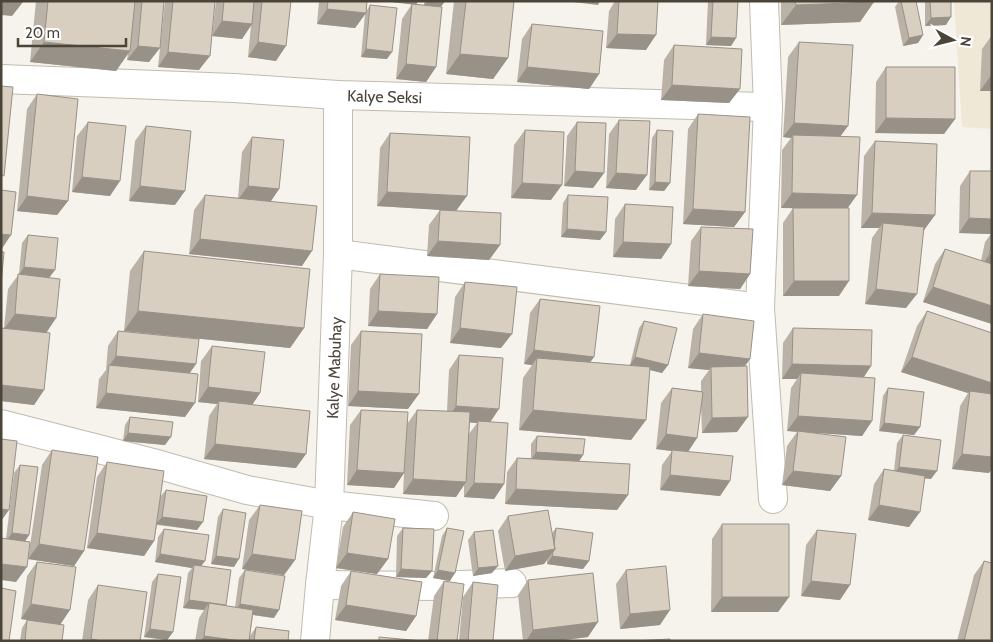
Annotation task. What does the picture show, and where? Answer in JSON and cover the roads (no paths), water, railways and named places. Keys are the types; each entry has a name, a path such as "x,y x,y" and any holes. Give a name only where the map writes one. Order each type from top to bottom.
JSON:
{"street":[{"path":"764,1 768,107 760,308 773,499"},
{"name":"Kalye Seksi","path":"1,79 234,88 338,95 768,107"},
{"name":"Kalye Mabuhay","path":"315,641 329,505 338,254 338,95"},
{"path":"338,254 760,308"},
{"path":"1,424 247,490 329,505 434,516"},
{"path":"320,585 437,586 512,583"}]}
